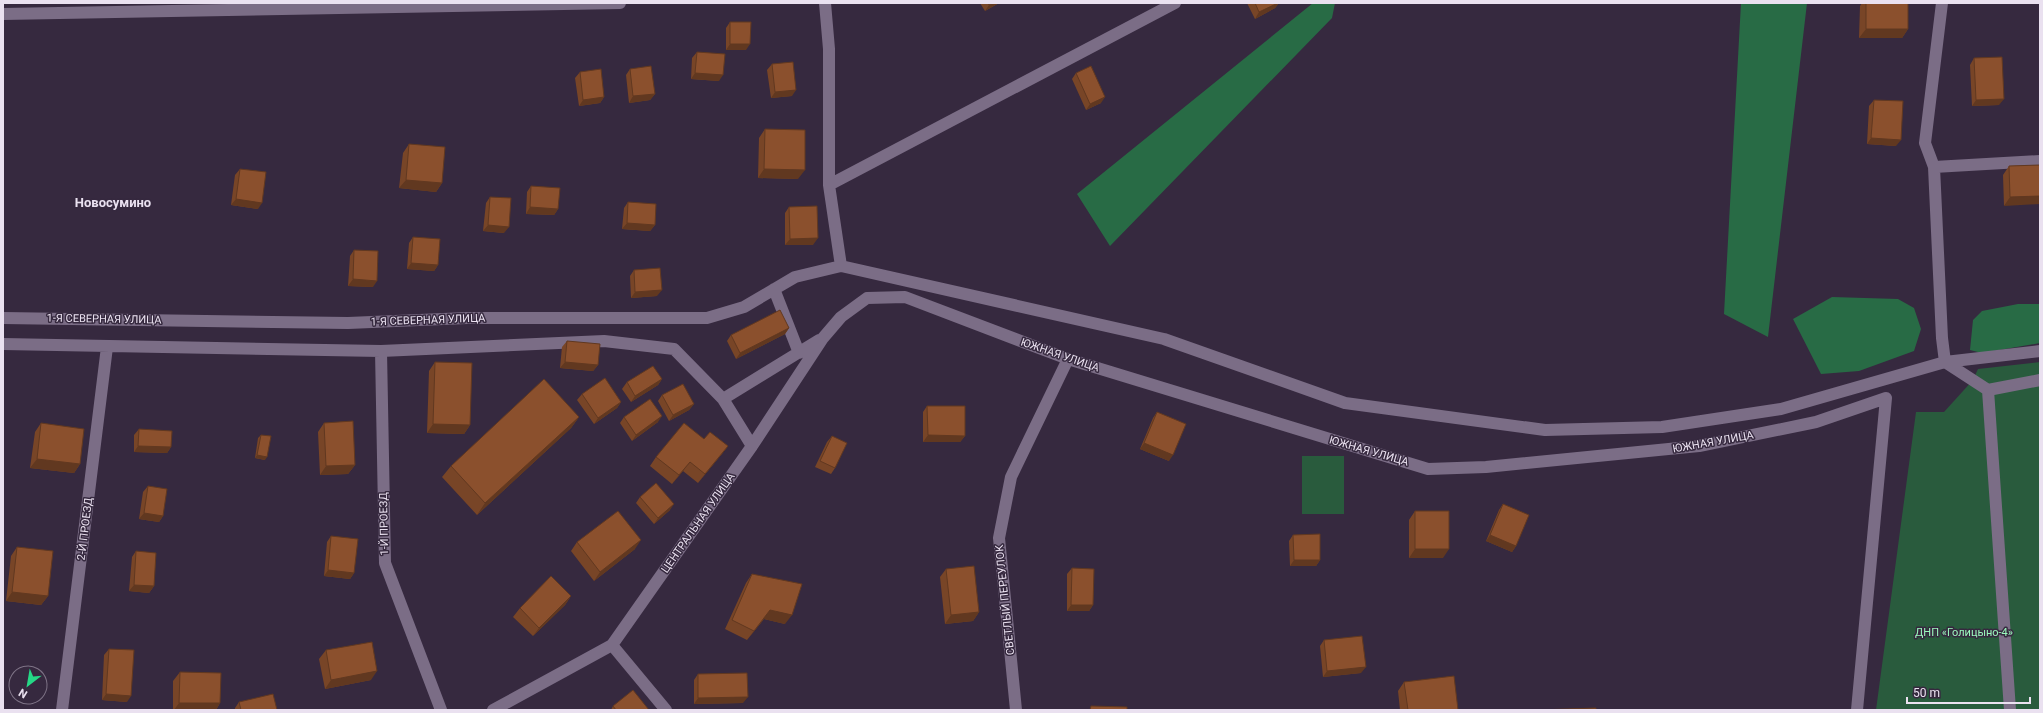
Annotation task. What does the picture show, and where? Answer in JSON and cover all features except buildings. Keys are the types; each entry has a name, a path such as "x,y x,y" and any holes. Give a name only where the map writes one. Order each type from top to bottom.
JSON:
{"street":[{"path":"3,14 620,3"},
{"path":"825,3 828,48 830,185 841,266 1164,339 1345,403 1545,430 1662,427 1781,409 1945,362 2040,351"},
{"path":"830,185 1175,3"},
{"path":"1942,3 1925,143 1934,167 1942,338 1945,362 1988,390 2040,380"},
{"path":"1934,167 2040,161"},
{"name":"1-Я СЕВЕРНАЯ УЛИЦА","path":"3,318 348,323 467,318 707,318 744,307 795,276 841,266"},
{"path":"774,289 799,353"},
{"name":"ЮЖНАЯ УЛИЦА","path":"867,298 905,297 1068,359 1428,469 1486,467 1699,446 1816,422 1886,398 1857,710"},
{"name":"ЦЕНТРАЛЬНАЯ УЛИЦА","path":"493,710 612,645 752,446 823,338 841,317 867,298"},
{"path":"723,399 823,338"},
{"path":"3,344 381,351 604,341 674,349 723,399 752,446"},
{"name":"2-Й ПРОЕЗД","path":"62,710 108,347"},
{"name":"1-Й ПРОЕЗД","path":"381,351 385,563 441,710"},
{"name":"СВЕТЛЫЙ ПЕРЕУЛОК","path":"1016,710 999,538 1011,477 1068,359"},
{"path":"1988,390 2010,710"},
{"path":"612,645 666,710"}],"green space":[{"path":"1313,3 1335,3 1332,18 1110,246 1077,194"},
{"path":"1741,3 1807,3 1768,337 1724,314"},
{"path":"1832,297 1898,299 1914,308 1921,329 1914,351 1859,371 1821,374 1793,319"},
{"path":"2018,304 2040,304 2040,343 1982,353 1970,350 1973,320 1982,311"},
{"name":"ДНП «Голицыно-4»","path":"2040,362 2040,710 1876,710 1916,412 1944,412 1973,380 1978,369"},
{"path":"1302,456 1344,456 1344,514 1302,514"}],"district":[{"name":"Новосумино","path":"113,202"}]}
